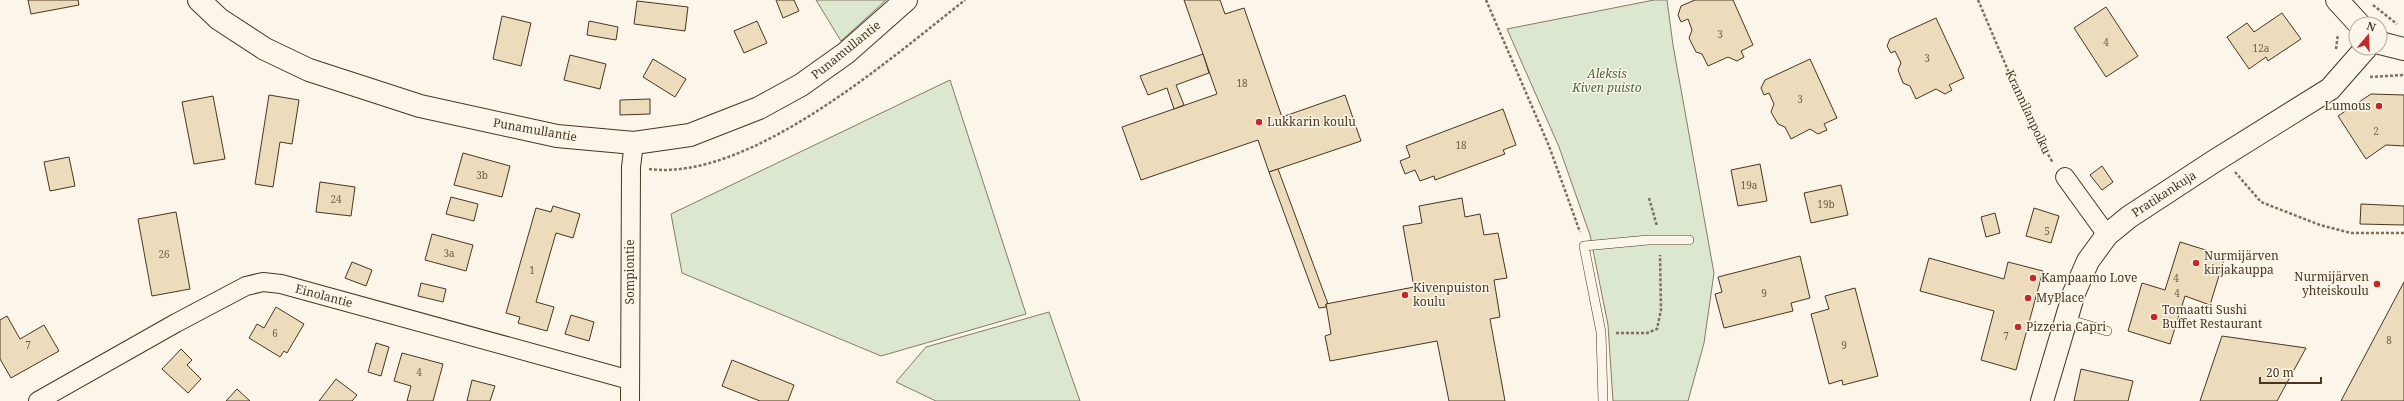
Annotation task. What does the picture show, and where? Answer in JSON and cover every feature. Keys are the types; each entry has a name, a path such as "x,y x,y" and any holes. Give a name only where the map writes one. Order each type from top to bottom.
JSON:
{"street":[{"name":"Punamullantie","path":"199,0 219,19 265,49 309,70 420,106 556,136 634,143 690,135 759,108 802,84 846,53 906,0"},
{"path":"2337,0 2352,16"},
{"path":"2388,42 2403,39"},
{"name":"Pratikankuja","path":"2042,401 2074,293 2088,261 2107,235 2129,217 2213,162 2330,89 2359,56"},
{"name":"Sompiontie","path":"630,401 631,167 634,143"},
{"path":"2065,177 2107,235"},
{"name":"Einolantie","path":"38,401 246,286 263,282 281,284 630,380"}],"lane":[{"path":"1603,401 1601,332 1584,246 1659,240 1689,240"},
{"path":"2067,319 2107,331"}],"path":[{"path":"1486,0 1550,146 1584,246"},
{"name":"Krannilanpolku","path":"1978,0 2033,129 2052,162 2065,177"},
{"path":"2370,3 2403,39"},
{"path":"2364,81 2371,76 2404,75"},
{"path":"2231,167 2261,202 2320,226 2351,233 2404,232"},
{"path":"1601,332 1647,333 1657,329 1661,310 1659,240 1649,198"}],"green space":[{"path":"816,0 886,0 841,41"},
{"name":"Aleksis Kiven puisto","path":"1654,0 1667,0 1673,45 1714,273 1704,343 1688,401 1613,401 1608,325 1590,235 1559,147 1507,29"},
{"path":"950,80 1026,314 881,356 682,273 671,214"},
{"path":"1049,312 1080,401 936,401 896,382 926,347"}],"building":[{"path":"28,0 78,0 79,5 31,14"},
{"path":"776,0 794,0 799,11 783,18"},
{"path":"1184,0 1220,0 1225,14 1244,8 1282,117 1345,95 1361,141 1269,172 1258,140 1141,180 1122,127 1217,94"},
{"path":"1695,0 1733,0 1753,45 1741,51 1744,57 1737,61 1728,57 1708,66 1702,54 1696,52 1689,38 1692,30 1688,19 1681,22 1678,15 1681,6"},
{"path":"637,1 688,7 685,31 634,24"},
{"path":"2106,7 2138,56 2106,77 2074,28"},
{"path":"2282,13 2301,39 2268,61 2266,57 2249,69 2227,37 2247,23 2254,32"},
{"path":"502,16 531,23 521,66 493,59"},
{"path":"1936,18 1964,78 1949,85 1952,90 1945,94 1936,89 1916,99 1910,86 1903,83 1898,70 1901,63 1895,51 1891,53 1887,46 1890,39"},
{"path":"589,21 618,27 616,40 587,35"},
{"path":"757,21 767,43 744,53 734,31"},
{"path":"1203,54 1209,73 1176,85 1184,105 1174,109 1167,88 1148,95 1140,76"},
{"path":"570,55 606,64 600,89 564,80"},
{"path":"653,59 686,79 675,97 643,77"},
{"path":"1810,59 1837,118 1824,124 1827,130 1818,134 1810,129 1791,139 1785,127 1778,124 1771,112 1774,104 1769,93 1764,95 1761,88 1765,80"},
{"path":"2371,94 2404,95 2404,146 2386,145 2366,159 2338,116"},
{"path":"269,95 299,100 292,144 280,142 273,187 255,184"},
{"path":"213,96 225,159 194,164 182,102"},
{"path":"650,99 650,114 620,115 620,100"},
{"path":"1503,109 1516,145 1503,150 1505,154 1435,180 1434,176 1420,181 1415,170 1405,174 1400,161 1410,157 1406,146"},
{"path":"463,153 510,166 502,197 454,185"},
{"path":"69,157 75,186 50,191 44,162"},
{"path":"1760,164 1767,201 1738,206 1731,170"},
{"path":"2102,166 2113,182 2102,190 2090,175"},
{"path":"1278,169 1328,304 1326,304 1326,307 1319,308 1269,172"},
{"path":"320,182 355,187 351,216 316,212"},
{"path":"1841,185 1848,215 1811,223 1804,193"},
{"path":"451,197 478,204 474,221 446,214"},
{"path":"1462,198 1465,217 1480,214 1484,235 1498,233 1507,278 1494,280 1500,317 1490,319 1505,401 1449,401 1437,341 1330,361 1325,336 1331,334 1326,304 1414,287 1403,226 1422,223 1419,206"},
{"path":"2361,204 2404,206 2404,225 2360,224"},
{"path":"553,206 580,214 573,238 556,233 536,302 554,307 547,331 518,323 520,317 506,313 536,208 551,212"},
{"path":"2034,208 2059,216 2051,243 2026,236"},
{"path":"176,212 190,289 152,296 138,219"},
{"path":"1995,213 2000,233 1986,237 1981,217"},
{"path":"432,234 473,245 466,271 425,260"},
{"path":"2180,242 2225,256 2210,305 2185,296 2170,344 2128,331 2142,283 2165,290"},
{"path":"1800,256 1810,298 1791,303 1793,311 1724,328 1715,294 1722,292 1718,277"},
{"path":"1929,258 2004,279 2008,262 2043,271 2016,370 1981,360 1994,311 1920,291"},
{"path":"352,262 372,270 366,286 345,278"},
{"path":"2404,282 2404,401 2341,401 2343,397"},
{"path":"421,283 446,289 443,302 418,296"},
{"path":"1855,288 1878,376 1843,385 1842,380 1829,384 1811,314 1829,309 1825,296"},
{"path":"276,307 304,324 287,353 284,351 280,357 249,338 257,324 264,328"},
{"path":"571,315 594,322 589,341 565,334"},
{"path":"7,316 20,339 44,325 59,351 11,378 0,359 0,320"},
{"path":"2222,336 2306,348 2277,401 2200,401"},
{"path":"376,343 389,347 381,376 368,372"},
{"path":"181,349 192,360 187,365 201,379 188,393 162,369"},
{"path":"402,353 443,364 433,401 407,401 411,386 394,381"},
{"path":"732,360 794,385 788,401 760,401 722,386"},
{"path":"2081,369 2133,381 2128,401 2074,401"},
{"path":"336,379 357,395 352,401 319,401"},
{"path":"472,380 495,386 490,401 467,401"},
{"path":"237,389 250,401 226,401"}],"place":[{"name":"Lumous","path":"2379,106"},
{"name":"Lukkarin koulu","path":"1259,122"},
{"name":"Nurmijärven kirjakauppa","path":"2196,263"},
{"name":"Kampaamo Love","path":"2033,278"},
{"name":"Nurmijärven yhteiskoulu","path":"2377,284"},
{"name":"Kivenpuiston koulu","path":"1405,295"},
{"name":"MyPlace","path":"2028,298"},
{"name":"Tomaatti Sushi Buffet Restaurant","path":"2154,317"},
{"name":"Pizzeria Capri","path":"2018,327"}]}
